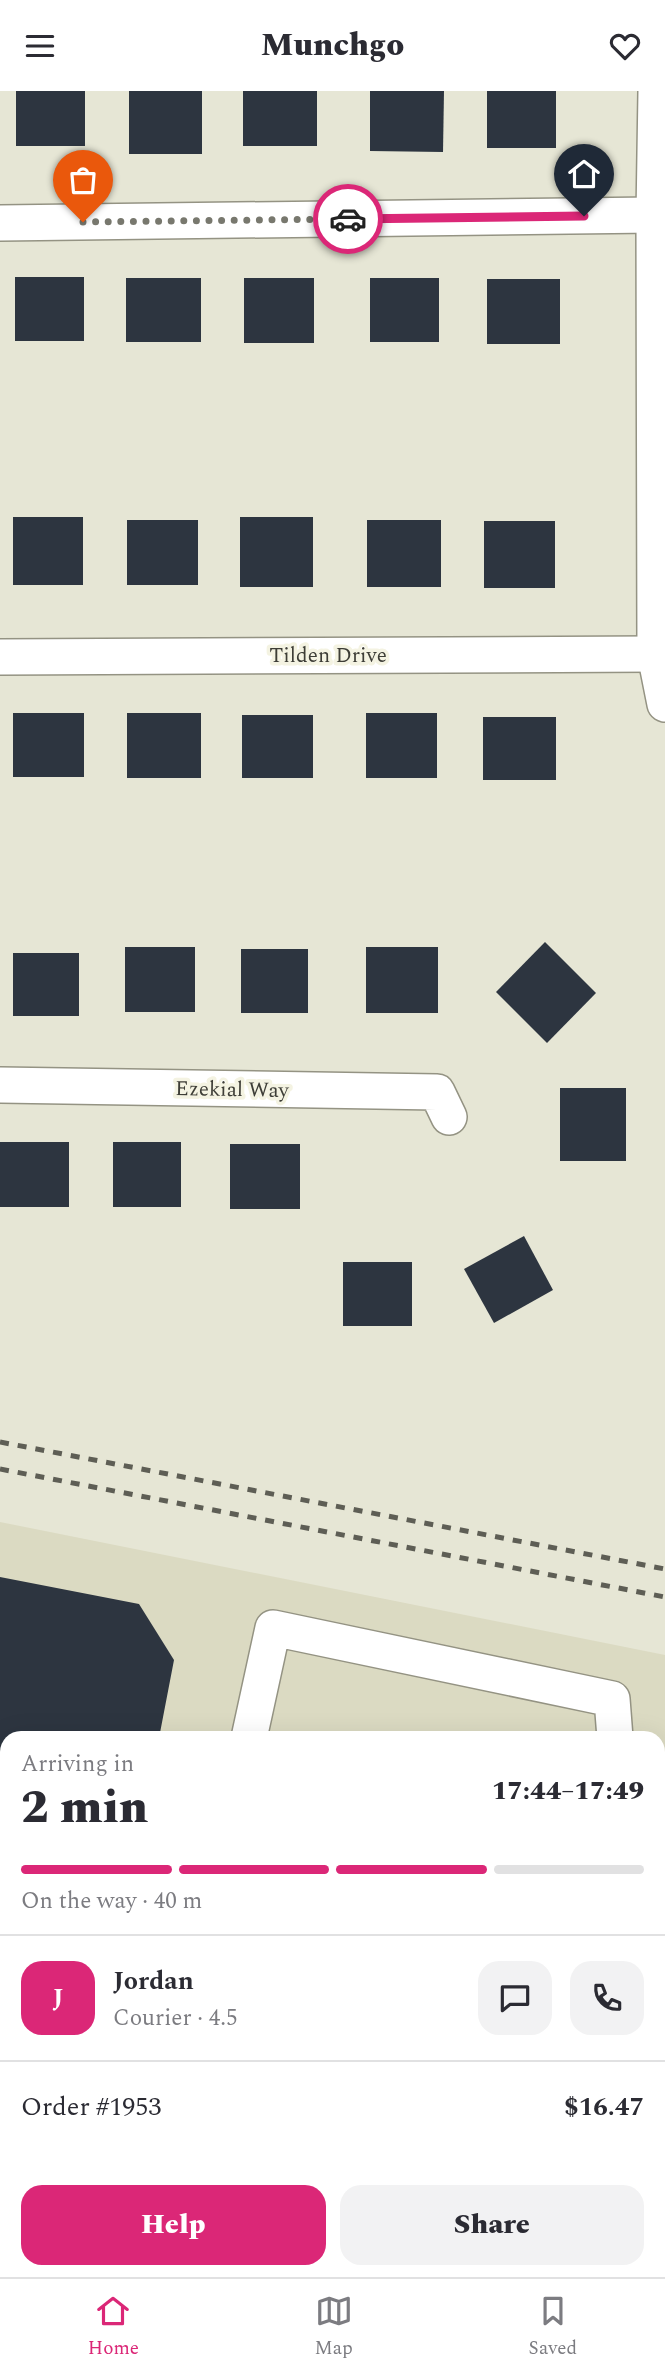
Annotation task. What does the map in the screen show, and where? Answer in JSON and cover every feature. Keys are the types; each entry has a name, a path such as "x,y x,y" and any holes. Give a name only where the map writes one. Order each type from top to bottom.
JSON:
{"street":[{"path":"656,91 660,179 654,215 660,348 660,527 656,654 665,704"},
{"path":"0,223 654,215"},
{"name":"Tilden Drive","path":"0,657 656,654"},
{"name":"Ezekial Way","path":"0,1085 437,1092 449,1117"},
{"path":"251,1731 273,1628 612,1699 614,1731"}],"shaded area":[{"path":"0,1522 665,1655 665,1731 0,1731"}],"building":[{"path":"16,91 85,91 85,146 16,146"},
{"path":"129,91 202,91 202,154 129,154"},
{"path":"243,91 317,91 317,146 243,146"},
{"path":"370,91 444,91 443,152 370,151"},
{"path":"487,91 556,91 556,148 487,148"},
{"path":"15,277 84,277 84,341 15,341"},
{"path":"126,278 201,278 201,342 126,342"},
{"path":"244,278 314,278 314,343 244,343"},
{"path":"370,278 439,278 439,342 370,342"},
{"path":"487,279 560,279 560,344 487,344"},
{"path":"13,517 83,517 83,585 13,585"},
{"path":"240,517 313,517 313,587 240,587"},
{"path":"127,520 198,520 198,585 127,585"},
{"path":"367,520 441,520 441,587 367,587"},
{"path":"484,521 555,521 555,588 484,588"},
{"path":"13,713 84,713 84,777 13,777"},
{"path":"127,713 201,713 201,778 127,778"},
{"path":"366,713 437,713 437,778 366,778"},
{"path":"242,715 313,715 313,778 242,778"},
{"path":"483,717 556,717 556,780 483,780"},
{"path":"545,942 596,993 547,1043 496,992"},
{"path":"125,947 195,947 195,1012 125,1012"},
{"path":"366,947 438,947 438,1013 366,1013"},
{"path":"241,949 308,949 308,1013 241,1013"},
{"path":"13,953 79,953 79,1016 13,1016"},
{"path":"560,1088 626,1088 626,1161 560,1161"},
{"path":"0,1142 69,1142 69,1207 0,1207"},
{"path":"113,1142 181,1142 181,1207 113,1207"},
{"path":"230,1144 300,1144 300,1209 230,1209"},
{"path":"524,1236 553,1290 494,1323 464,1269"},
{"path":"343,1262 412,1262 412,1326 343,1326"},
{"path":"0,1577 139,1604 174,1660 160,1731 0,1731"}],"railway":[{"path":"0,1442 665,1569"},
{"path":"0,1469 665,1597"}],"way so far":[{"path":"83,222 348,219"}],"route":[{"path":"348,219 584,216"}]}
